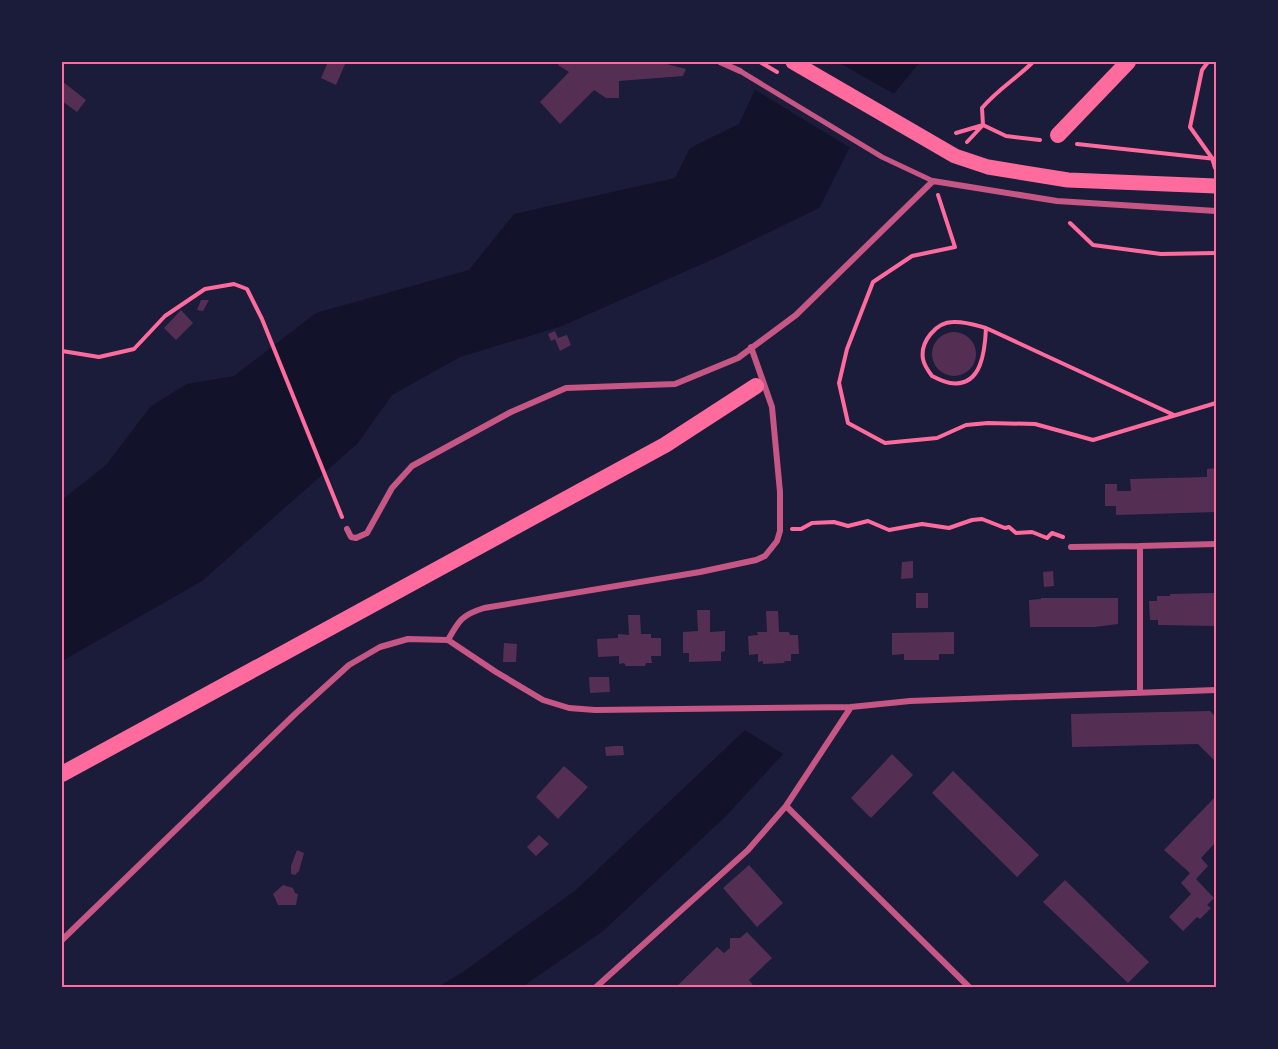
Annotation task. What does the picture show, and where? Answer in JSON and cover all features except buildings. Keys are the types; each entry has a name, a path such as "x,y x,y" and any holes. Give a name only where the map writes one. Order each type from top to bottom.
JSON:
{"highway":[{"path":"1058,135 1128,62"},
{"path":"62,774 645,456 756,386"}],"main road":[{"path":"793,62 954,156 988,166 1068,180 1216,186"}],"street":[{"path":"720,62 740,71 882,157 933,181 1057,201 1216,211"},
{"path":"347,529 351,537 356,538 367,533 392,488 412,466 511,412 566,388 675,384 738,358 796,315 933,181"},
{"path":"448,640 459,620 484,608 700,572 765,556 777,541 780,531 780,492 772,407 751,347"},
{"path":"1071,547 1216,544"},
{"path":"1140,546 1140,692"},
{"path":"62,940 285,723 349,665 380,647 408,639 448,640 543,700 569,708 595,710 851,707 910,701 1216,690"},
{"path":"595,987 748,850 786,806 851,707"},
{"path":"786,806 970,987"}],"path":[{"path":"984,125 982,108 993,95 1033,62"},
{"path":"1208,62 1202,70 1190,127 1214,159 1216,172"},
{"path":"954,156 984,125"},
{"path":"950,131 957,133 984,125 1006,136 1041,140"},
{"path":"1075,144 1214,159"},
{"path":"933,181 955,247 912,256 873,282 848,349 839,383 848,423 885,443 937,438 966,425 988,423 1035,424 1093,440 1216,403"},
{"path":"1070,223 1093,245 1161,255 1216,253"},
{"path":"62,351 99,357 134,349 165,316 205,289 234,284 247,289 262,319 347,529"},
{"path":"986,328 985,354 977,373 963,382 950,383 932,376 923,360 925,344 933,330 950,321 986,328 1175,416"},
{"path":"780,531 801,529 812,523 834,522 848,526 868,521 889,530 922,524 949,528 982,519 1005,528 1009,527 1016,533 1032,532 1047,538 1052,533 1061,535 1071,547"}],"shaded area":[{"path":"768,62 920,62 850,147 819,208 720,256 562,326 460,357 392,395 358,443 202,581 62,661 62,500 106,465 151,406 187,384 234,376 316,313 469,270 514,214 675,178 690,148 739,124"},
{"path":"745,730 783,754 725,817 603,931 522,987 438,987 463,972 576,890"}],"pier":[{"path":"764,62 838,62 896,95 852,149 752,88"}]}
